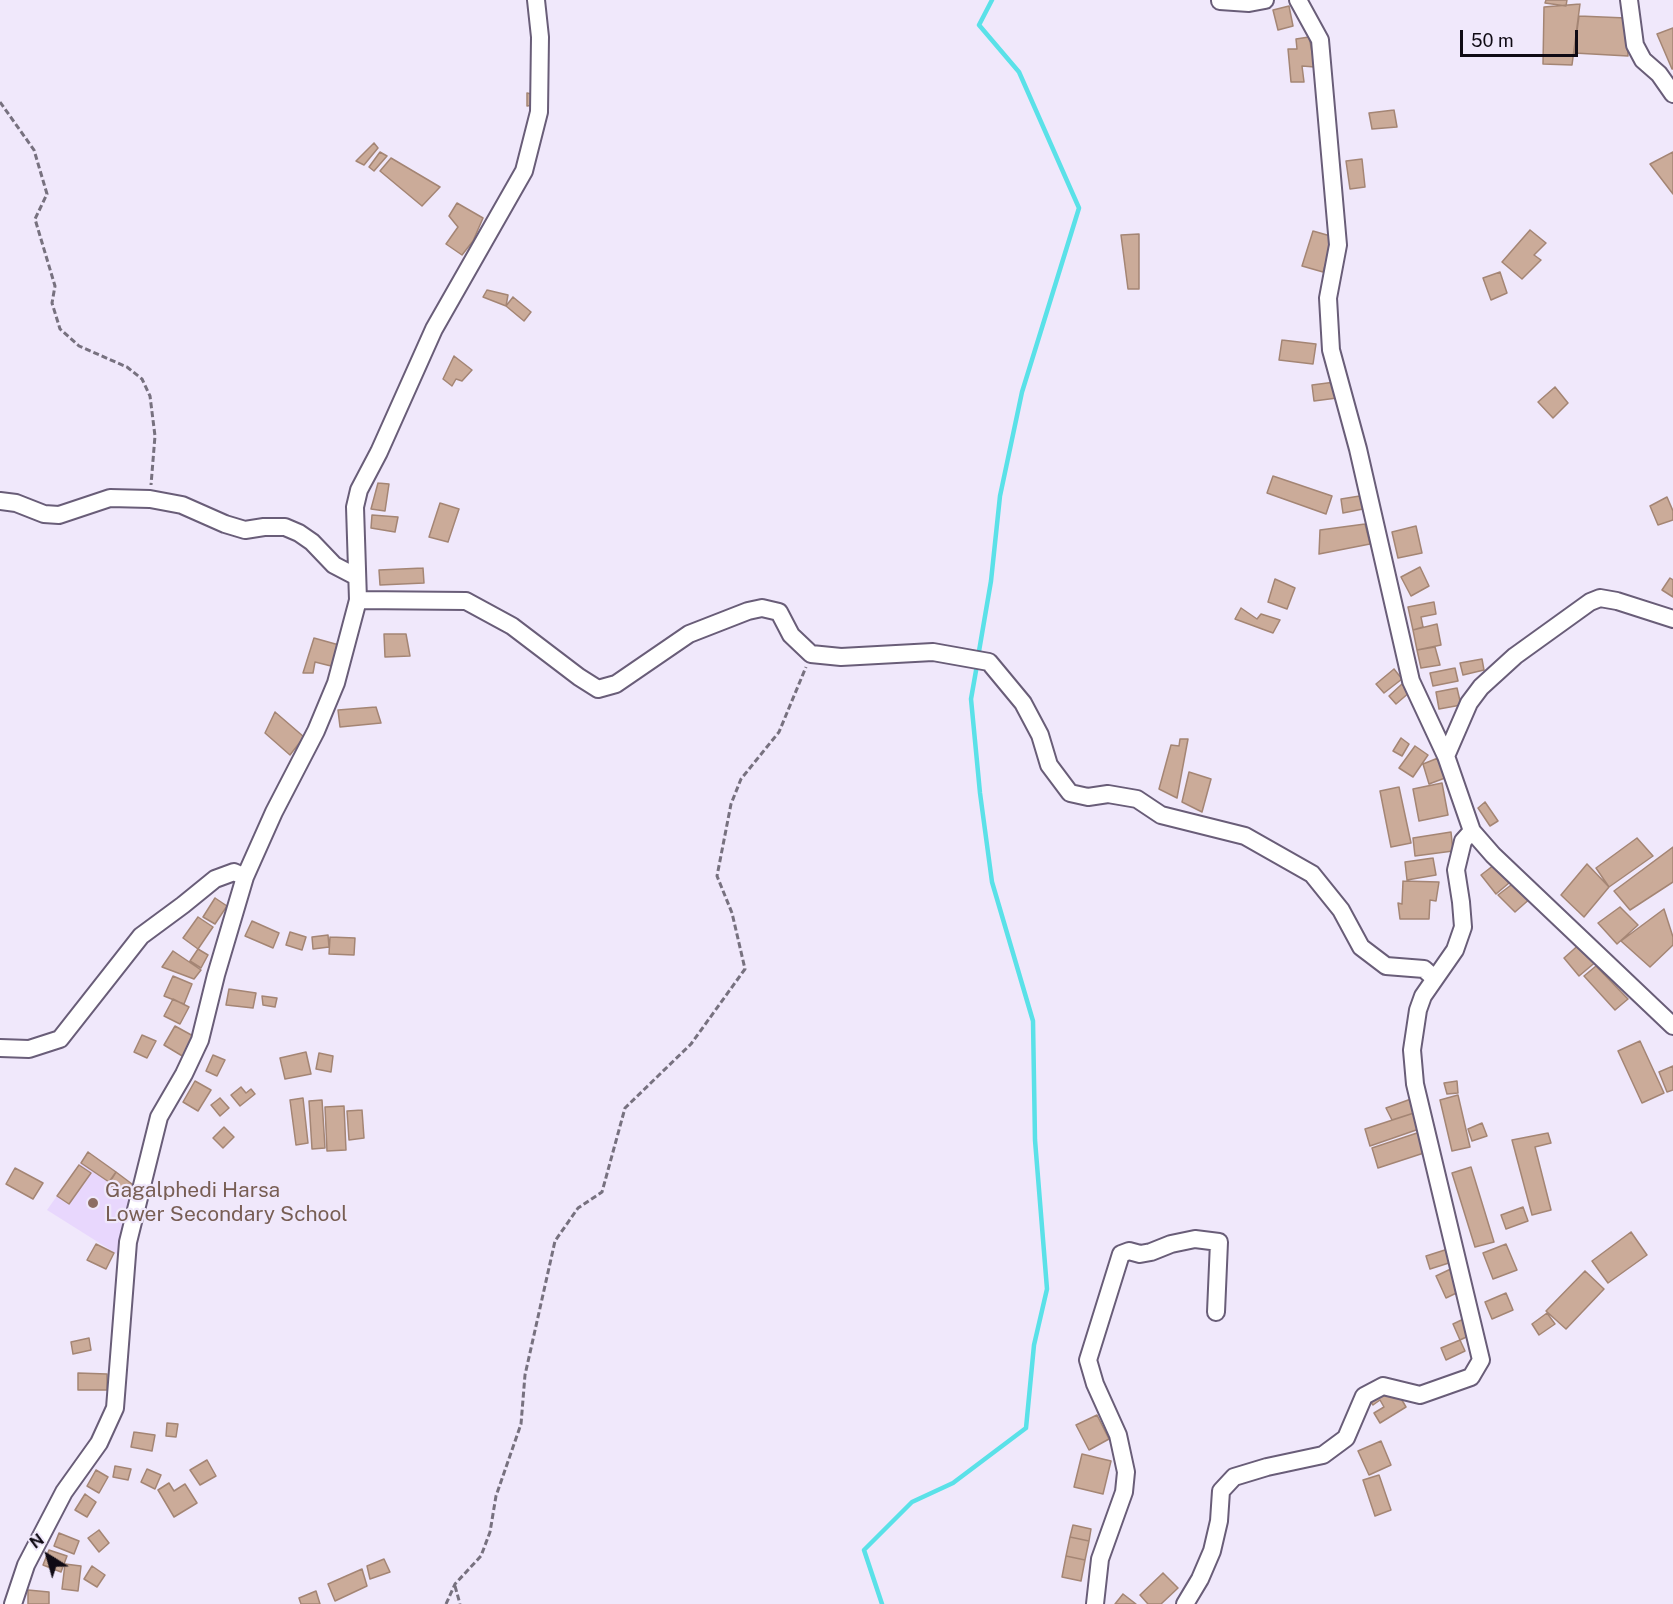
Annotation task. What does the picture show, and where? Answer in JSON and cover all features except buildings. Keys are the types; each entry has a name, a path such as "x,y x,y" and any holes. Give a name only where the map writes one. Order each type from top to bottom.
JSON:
{"street":[{"path":"13,1604 31,1555 64,1492 99,1443 115,1408 128,1242 159,1118 200,1040 216,975 245,877 274,812 316,731 336,683 358,600 355,507 359,490 379,452 434,329 524,171 539,112 540,37 536,0"},
{"path":"1220,1 1249,3 1265,0"},
{"path":"1299,0 1320,40 1338,245 1328,298 1331,350 1358,448 1411,681 1446,756 1472,831 1493,855 1673,1026"},
{"path":"1629,0 1635,45 1643,60 1659,74 1673,94"},
{"path":"0,501 16,502 45,514 59,515 110,498 150,499 182,505 245,530 285,527 312,542 334,565 357,577"},
{"path":"1446,756 1469,703 1481,687 1515,656 1590,602 1600,598 1617,601 1673,619"},
{"path":"358,600 466,601 512,626 598,689 616,684 688,634 748,611 762,608 779,612 791,635 811,654 841,657 933,652 989,662 1023,703 1040,735 1049,765 1070,793 1088,797 1108,794 1137,799 1161,814 1245,837 1312,874 1341,910 1361,947 1386,966 1424,969 1434,978"},
{"path":"1185,1604 1200,1579 1212,1551 1219,1521 1221,1491 1234,1477 1323,1455 1346,1438 1364,1396 1383,1386 1420,1395 1471,1377 1481,1360 1415,1084 1412,1050 1418,1010 1434,978 1455,950 1463,927 1456,870 1462,841 1472,831"},
{"path":"0,1048 29,1049 60,1039 141,936 215,879 234,872 245,877"},
{"path":"1095,1604 1100,1559 1124,1492 1125,1472 1118,1435 1095,1384 1089,1360 1121,1254 1129,1251 1140,1254 1151,1252 1171,1244 1195,1239 1219,1242 1216,1312"}],"path":[{"path":"0,102 34,150 47,194 35,219 55,286 52,303 60,329 79,346 127,367 142,379 150,396 155,436 150,499"},
{"path":"446,1604 455,1584 481,1556 490,1532 496,1496 521,1424 525,1375 555,1241 578,1208 602,1192 625,1108 691,1044 745,969 732,913 717,876 731,804 741,779 779,732 811,654"},
{"path":"455,1584 460,1604"}],"shaded area":[{"name":"Gagalphedi Harsa Lower Secondary School","path":"88,1152 136,1187 128,1261 47,1210"}],"waterway":[{"path":"978,657 991,581 1000,496 1022,392 1079,208 1019,72 979,25 992,0"},
{"path":"882,1604 864,1550 912,1502 953,1483 1026,1428 1034,1345 1047,1289 1035,1140 1033,1021 992,882 971,699 977,665"}],"place":[{"name":"Gagalphedi Harsa Lower Secondary School","path":"93,1203"}]}
